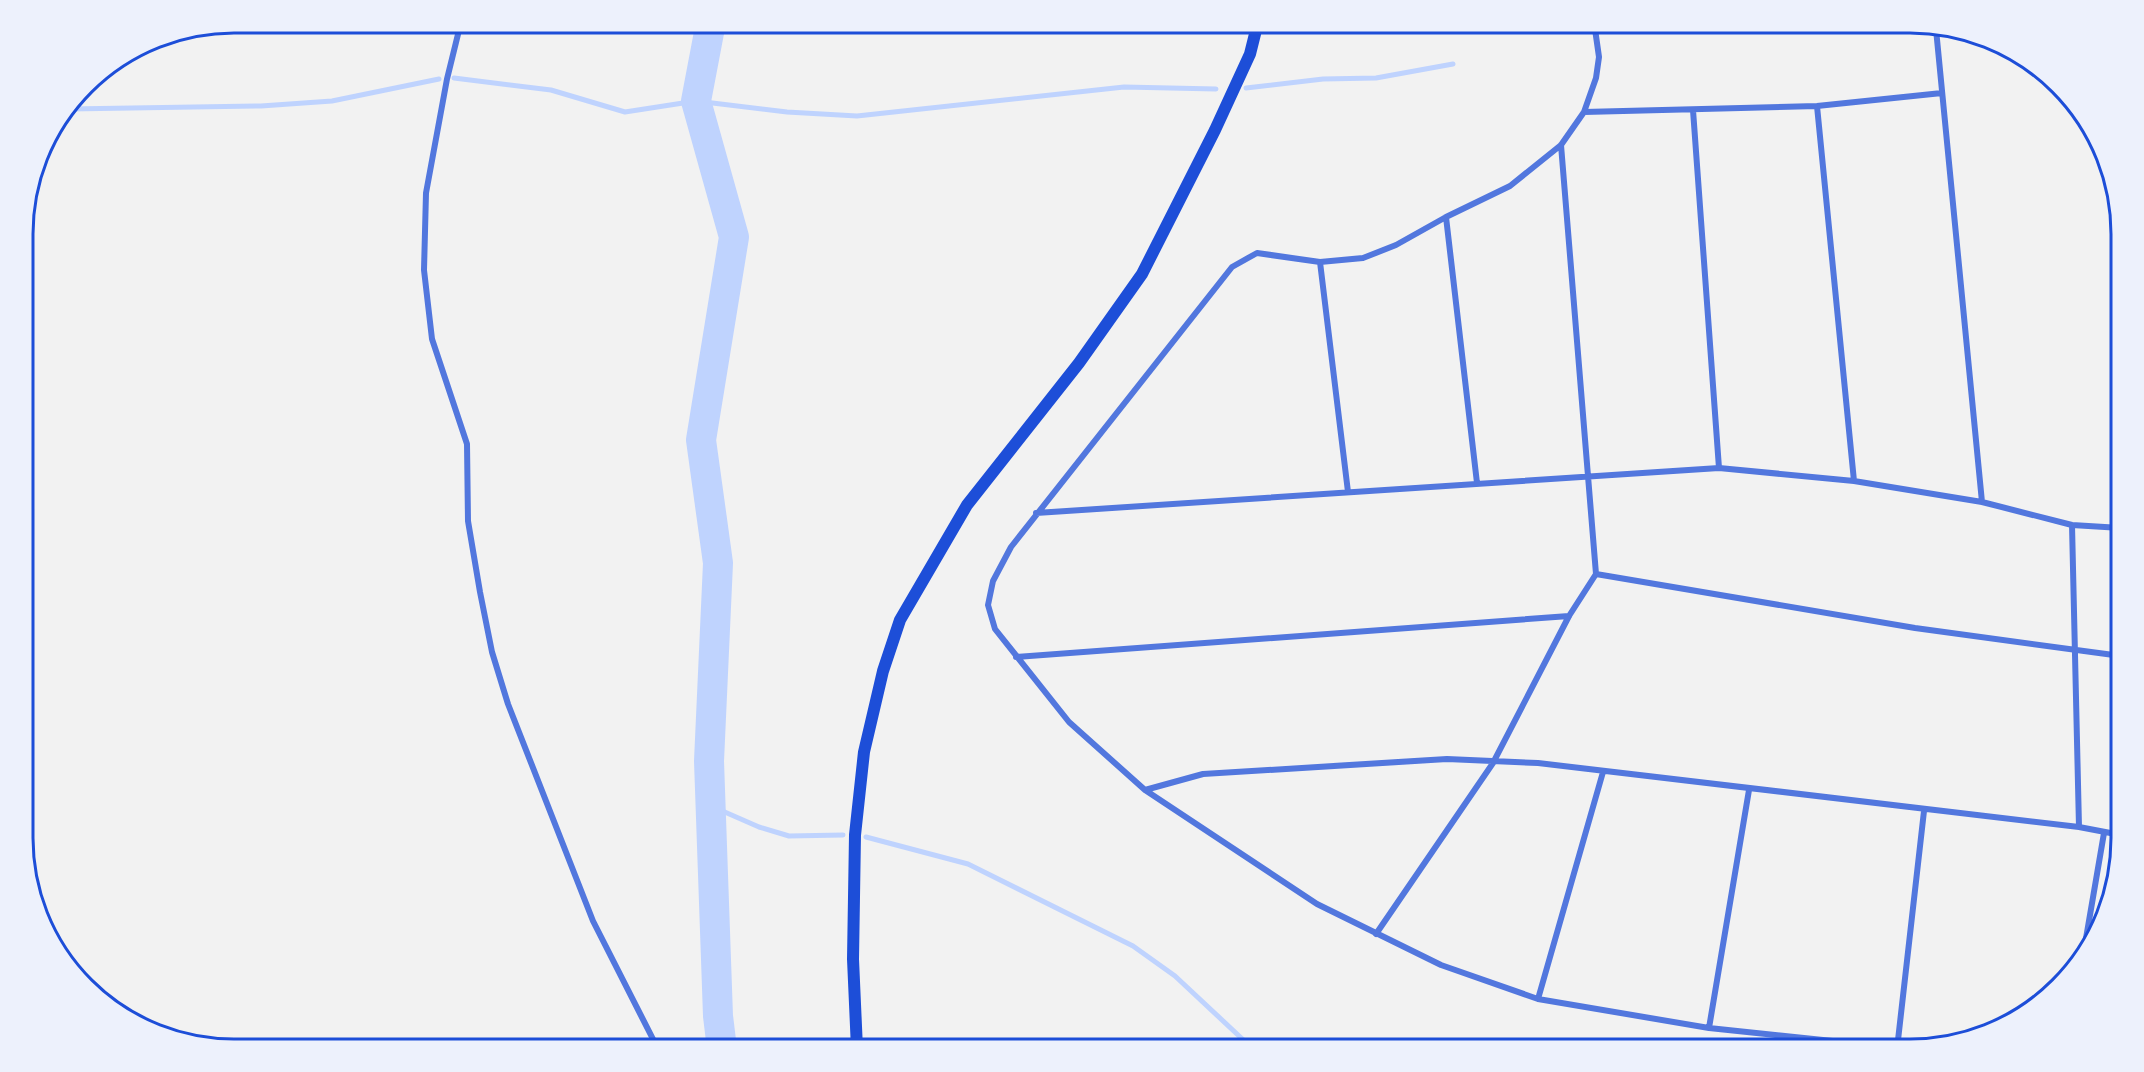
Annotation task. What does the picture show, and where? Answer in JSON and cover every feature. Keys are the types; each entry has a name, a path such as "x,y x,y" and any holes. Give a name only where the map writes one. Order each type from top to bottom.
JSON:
{"main road":[{"path":"857,1039 853,959 855,835 864,752 883,671 900,620 967,505 1079,363 1142,274 1215,130 1250,54 1255,33"}],"street":[{"path":"458,33 447,79 426,194 424,270 432,339 467,444 468,521 480,592 492,652 508,704 593,921 653,1039"},
{"path":"1595,33 1597,67 1584,112 1561,145 1510,186 1446,216 1396,246 1363,258 1320,262 1257,253 1232,267 1011,547 993,581 988,605 995,629 1069,722 1145,789 1317,904 1441,965 1539,999 1709,1028 1812,1039"},
{"path":"1937,35 1982,502"},
{"path":"1584,112 1817,106 1942,93"},
{"path":"1817,106 1854,481"},
{"path":"1693,110 1719,468"},
{"path":"1376,934 1493,763 1569,616 1596,574 1561,145"},
{"path":"1446,216 1477,483"},
{"path":"1320,262 1348,492"},
{"path":"1036,513 1719,468 1854,481 1982,502 2072,525 2111,527"},
{"path":"2072,525 2077,650 2079,827"},
{"path":"1596,574 1915,628 2111,655"},
{"path":"1016,657 1569,616"},
{"path":"1145,789 1203,774 1447,759 1493,763 1538,763 1924,811 2079,827 2111,834"},
{"path":"1539,999 1603,772"},
{"path":"1709,1028 1749,789"},
{"path":"1898,1039 1924,811"},
{"path":"2087,932 2104,833"}],"waterway":[{"path":"709,33 696,101 734,237 701,440 718,563 709,761 718,1016 721,1039"},
{"path":"1246,88 1323,79 1376,78 1453,64"},
{"path":"454,78 551,90 625,112 696,101 787,112 857,116 1124,87 1216,89"},
{"path":"78,109 261,106 332,101 439,79"},
{"path":"711,806 759,827 789,836 843,835"},
{"path":"866,837 968,864 1133,946 1175,976 1242,1039"}]}
